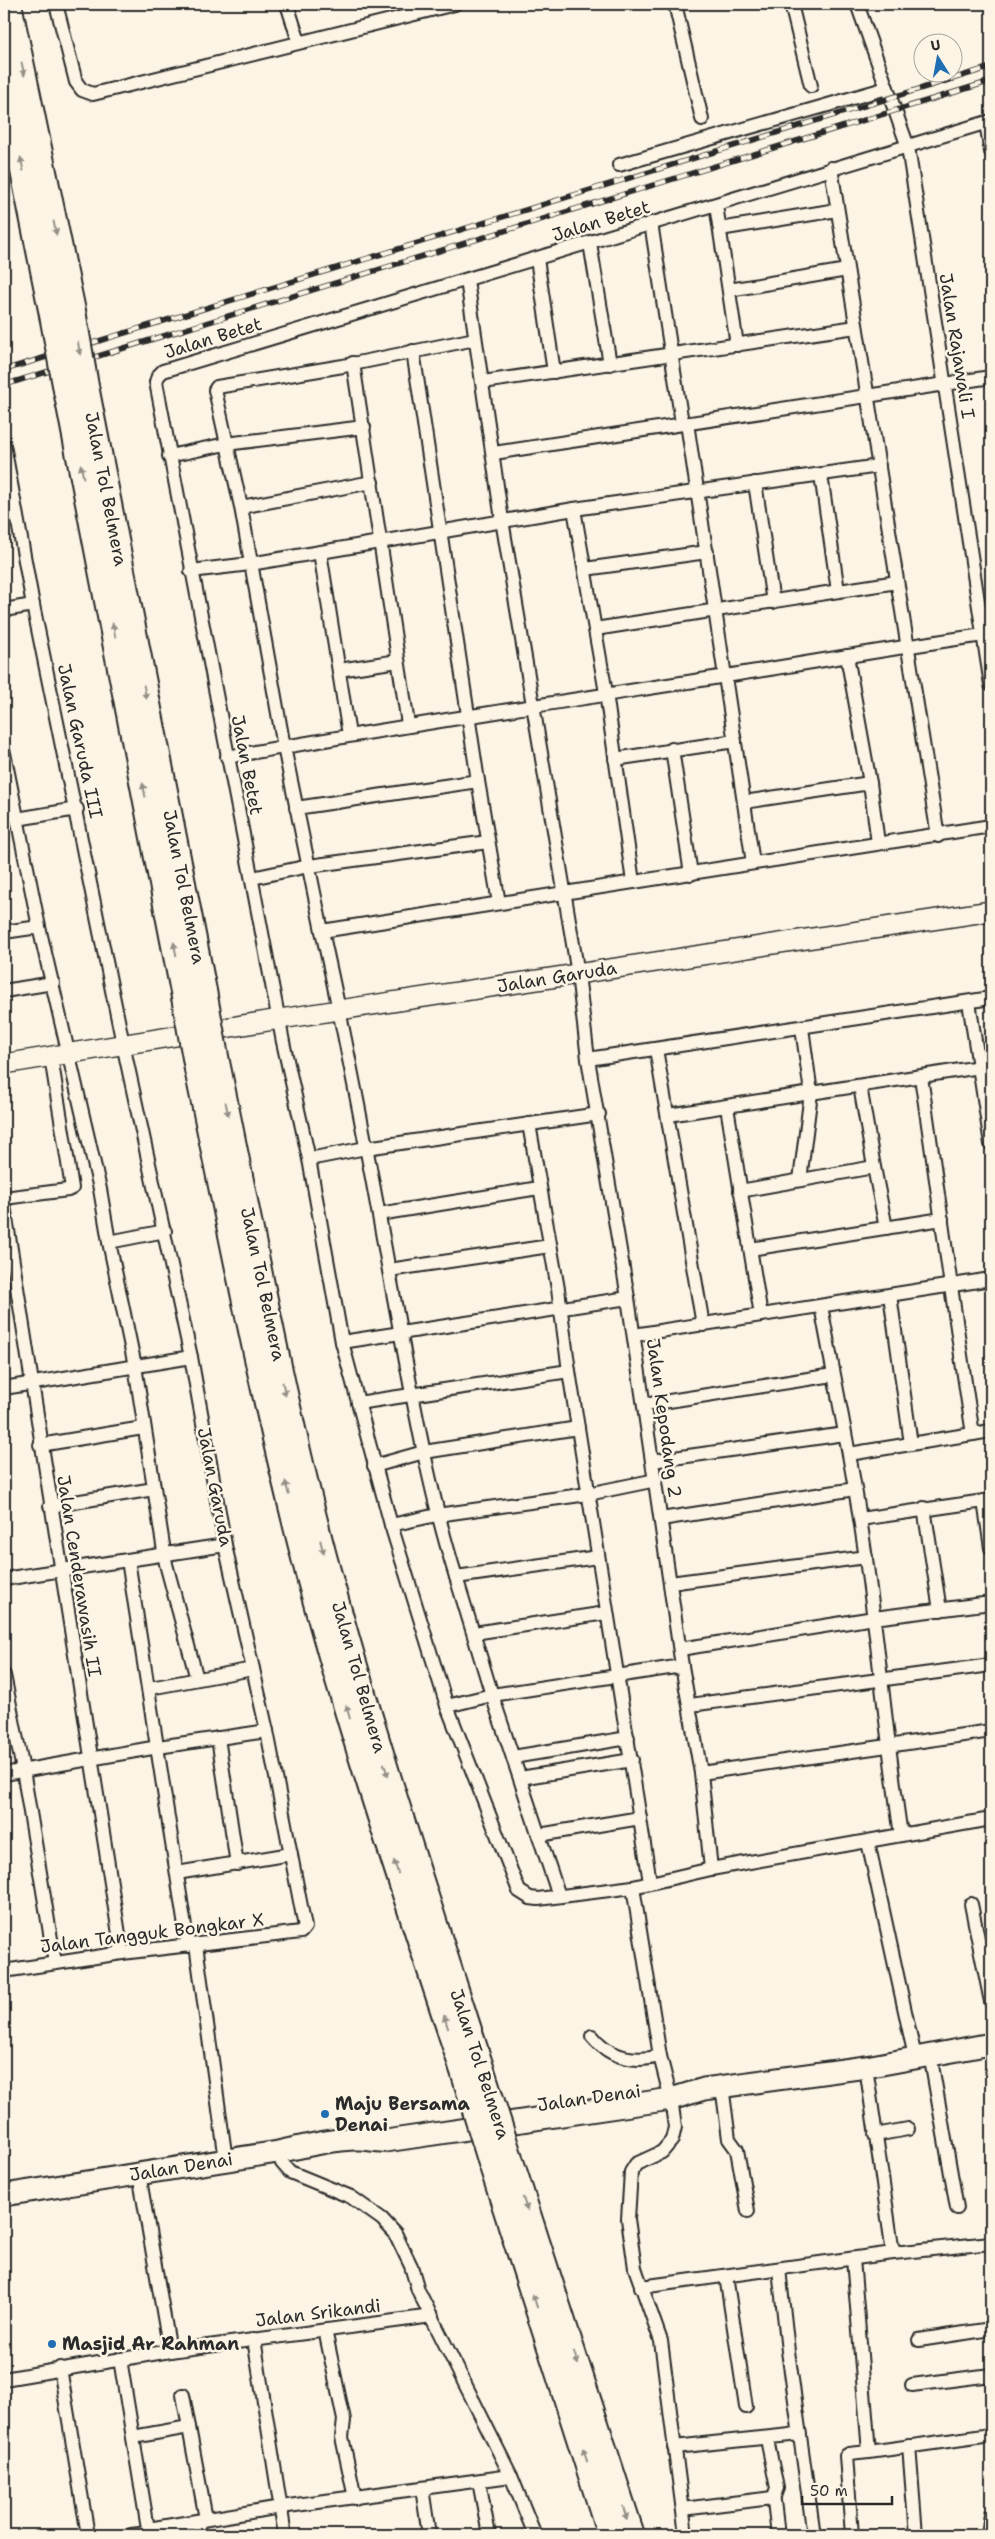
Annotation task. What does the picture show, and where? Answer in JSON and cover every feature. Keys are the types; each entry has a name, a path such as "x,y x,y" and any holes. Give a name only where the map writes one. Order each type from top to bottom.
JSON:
{"highway":[{"name":"Jalan Tol Belmera","path":"9,4 62,313 194,994 264,1392 306,1563 364,1768 471,2066 610,2535"},
{"name":"Jalan Tol Belmera","path":"4,77 62,313"},
{"name":"Jalan Tol Belmera","path":"500,2159 632,2535"}],"main road":[{"name":"Jalan Denai","path":"4,2195 278,2152 308,2145 359,2139 378,2128 866,2067 991,2044"}],"street":[{"path":"56,4 76,82 82,90 93,94 299,42 419,8 455,4"},
{"path":"287,4 299,42"},
{"path":"675,4 702,119"},
{"path":"791,4 810,86"},
{"name":"Jalan Rajawali I","path":"857,4 908,147 987,635 991,685"},
{"path":"619,165 887,88"},
{"path":"989,122 991,152"},
{"name":"Jalan Betet","path":"989,122 831,168 716,205 651,223 160,373 156,382 227,757 309,1159 342,1342 391,1525 447,1706 519,1891 530,1898 633,1887 711,1869 991,1819"},
{"path":"831,168 906,646 938,836"},
{"path":"716,205 737,345"},
{"path":"720,229 837,210"},
{"path":"651,223 671,356 707,552 753,863"},
{"path":"590,243 610,364"},
{"path":"537,259 554,372"},
{"path":"729,290 847,270"},
{"name":"Jalan Kepodang 2","path":"467,280 494,452 502,520 578,974 588,1059 599,1114 634,1335 682,1666 701,1773 711,1869"},
{"path":"483,382 671,356 856,327"},
{"path":"475,338 353,363 217,387 215,392 241,507 284,747 366,1148 437,1515 492,1694 559,1896"},
{"path":"413,351 439,532 499,903"},
{"path":"353,363 408,724"},
{"path":"494,452 991,378"},
{"path":"169,456 226,444 364,426"},
{"name":"Jalan Garuda III","path":"4,445 33,605 77,809 123,1044"},
{"path":"191,571 250,564 574,509 879,466"},
{"path":"821,475 838,591"},
{"path":"241,507 372,482"},
{"path":"755,483 773,602"},
{"path":"574,509 606,693 633,882"},
{"path":"320,552 349,735"},
{"path":"585,569 707,552"},
{"path":"595,629 716,612 896,582"},
{"path":"4,610 33,605"},
{"path":"227,757 408,724 987,635"},
{"path":"848,656 870,783 878,843"},
{"path":"339,670 398,661"},
{"path":"614,759 735,741"},
{"path":"672,749 691,874"},
{"path":"4,753 38,926 70,1054 100,1189 135,1366 143,1428 166,1564 197,1679"},
{"path":"296,808 478,781"},
{"path":"744,802 870,783"},
{"path":"17,819 77,809"},
{"path":"322,931 878,843 938,836 991,826"},
{"path":"252,878 309,866 488,842"},
{"name":"Jalan Garuda","path":"4,1064 338,1010 991,911"},
{"path":"4,932 38,926"},
{"path":"4,991 53,983"},
{"path":"588,1059 991,998"},
{"path":"969,1002 991,1144"},
{"path":"800,1180 811,1094 802,1028"},
{"name":"Jalan Garuda","path":"123,1044 165,1230 191,1357 225,1545 267,1731 304,1929"},
{"path":"656,1049 703,1324"},
{"path":"4,1198 72,1188 51,1057"},
{"path":"668,1115 980,1067"},
{"path":"921,1077 942,1219 949,1286 973,1434"},
{"path":"860,1086 886,1228"},
{"path":"727,1107 761,1316"},
{"path":"309,1159 366,1148 599,1114"},
{"path":"529,1124 560,1308 606,1613 632,1760 650,1882"},
{"path":"740,1191 874,1167"},
{"path":"379,1214 539,1188"},
{"name":"Jalan Cenderawasih II","path":"4,1205 40,1445 122,1953"},
{"path":"750,1249 942,1219"},
{"path":"109,1242 165,1230"},
{"path":"389,1270 550,1246"},
{"path":"634,1335 991,1279"},
{"path":"890,1295 911,1444"},
{"path":"342,1342 628,1298"},
{"path":"821,1306 866,1557 883,1680 888,1747 901,1835"},
{"path":"4,1388 191,1357"},
{"path":"358,1403 569,1371"},
{"path":"644,1406 833,1375"},
{"path":"40,1445 143,1428"},
{"path":"374,1466 424,1452 578,1428"},
{"path":"849,1454 991,1431"},
{"path":"652,1462 845,1434"},
{"path":"391,1525 437,1515 588,1494 656,1480"},
{"path":"661,1519 855,1488"},
{"path":"50,1506 154,1489"},
{"path":"860,1519 988,1500 991,1548"},
{"path":"924,1508 940,1610"},
{"path":"4,1579 225,1545"},
{"path":"456,1577 598,1557"},
{"path":"670,1583 866,1557"},
{"path":"128,1560 150,1688 177,1873 192,1945 226,2160"},
{"path":"680,1650 874,1618 991,1603"},
{"path":"474,1633 606,1613"},
{"path":"447,1706 492,1694 682,1666"},
{"path":"690,1705 991,1666"},
{"path":"150,1688 253,1669"},
{"path":"4,1675 23,1770 55,1963"},
{"path":"4,1774 158,1746 267,1731"},
{"path":"701,1773 991,1731"},
{"path":"218,1738 237,1864"},
{"path":"513,1757 628,1738"},
{"path":"520,1778 632,1760"},
{"path":"539,1835 640,1818"},
{"path":"868,1842 923,2056 956,2208"},
{"path":"177,1873 291,1854"},
{"path":"633,1887 660,2056 675,2127 672,2140 662,2152 636,2164 631,2172 628,2219 635,2268 661,2341 686,2535"},
{"path":"971,1904 991,2002"},
{"name":"Jalan Tangguk Bongkar X","path":"4,1971 122,1953 301,1932 304,1929"},
{"path":"592,2036 600,2045 619,2056 646,2060 660,2056"},
{"path":"866,2067 893,2254"},
{"path":"713,2087 729,2139 737,2150 748,2211"},
{"path":"875,2135 908,2129"},
{"path":"278,2152 282,2163 290,2172 351,2197 370,2209 396,2233 411,2266 418,2290 510,2476 535,2535"},
{"path":"139,2174 170,2351"},
{"path":"641,2287 991,2243"},
{"path":"853,2259 869,2452"},
{"path":"779,2269 814,2535"},
{"path":"726,2276 746,2408"},
{"name":"Jalan Srikandi","path":"4,2379 60,2368 170,2351 432,2316"},
{"path":"919,2340 991,2329"},
{"path":"325,2330 344,2420 342,2437 355,2498"},
{"path":"254,2339 285,2535"},
{"path":"120,2359 148,2532"},
{"path":"60,2368 88,2535"},
{"path":"912,2385 991,2375"},
{"path":"182,2395 189,2427 202,2520 200,2535"},
{"path":"133,2437 189,2427"},
{"path":"674,2447 767,2439 800,2434"},
{"path":"852,2535 846,2456 849,2454 991,2435"},
{"path":"767,2439 776,2488 773,2498 778,2535"},
{"path":"908,2446 916,2535"},
{"path":"131,2535 202,2520 281,2507 479,2482 510,2476"},
{"path":"479,2482 489,2535"},
{"path":"422,2488 429,2535"},
{"path":"683,2509 766,2497 773,2498"},
{"path":"988,2535 991,2514"}],"railway":[{"path":"4,370 991,67"},
{"path":"4,385 991,81"}],"place":[{"name":"Maju Bersama Denai","path":"325,2114"},
{"name":"Masjid Ar Rahman","path":"52,2344"}]}
